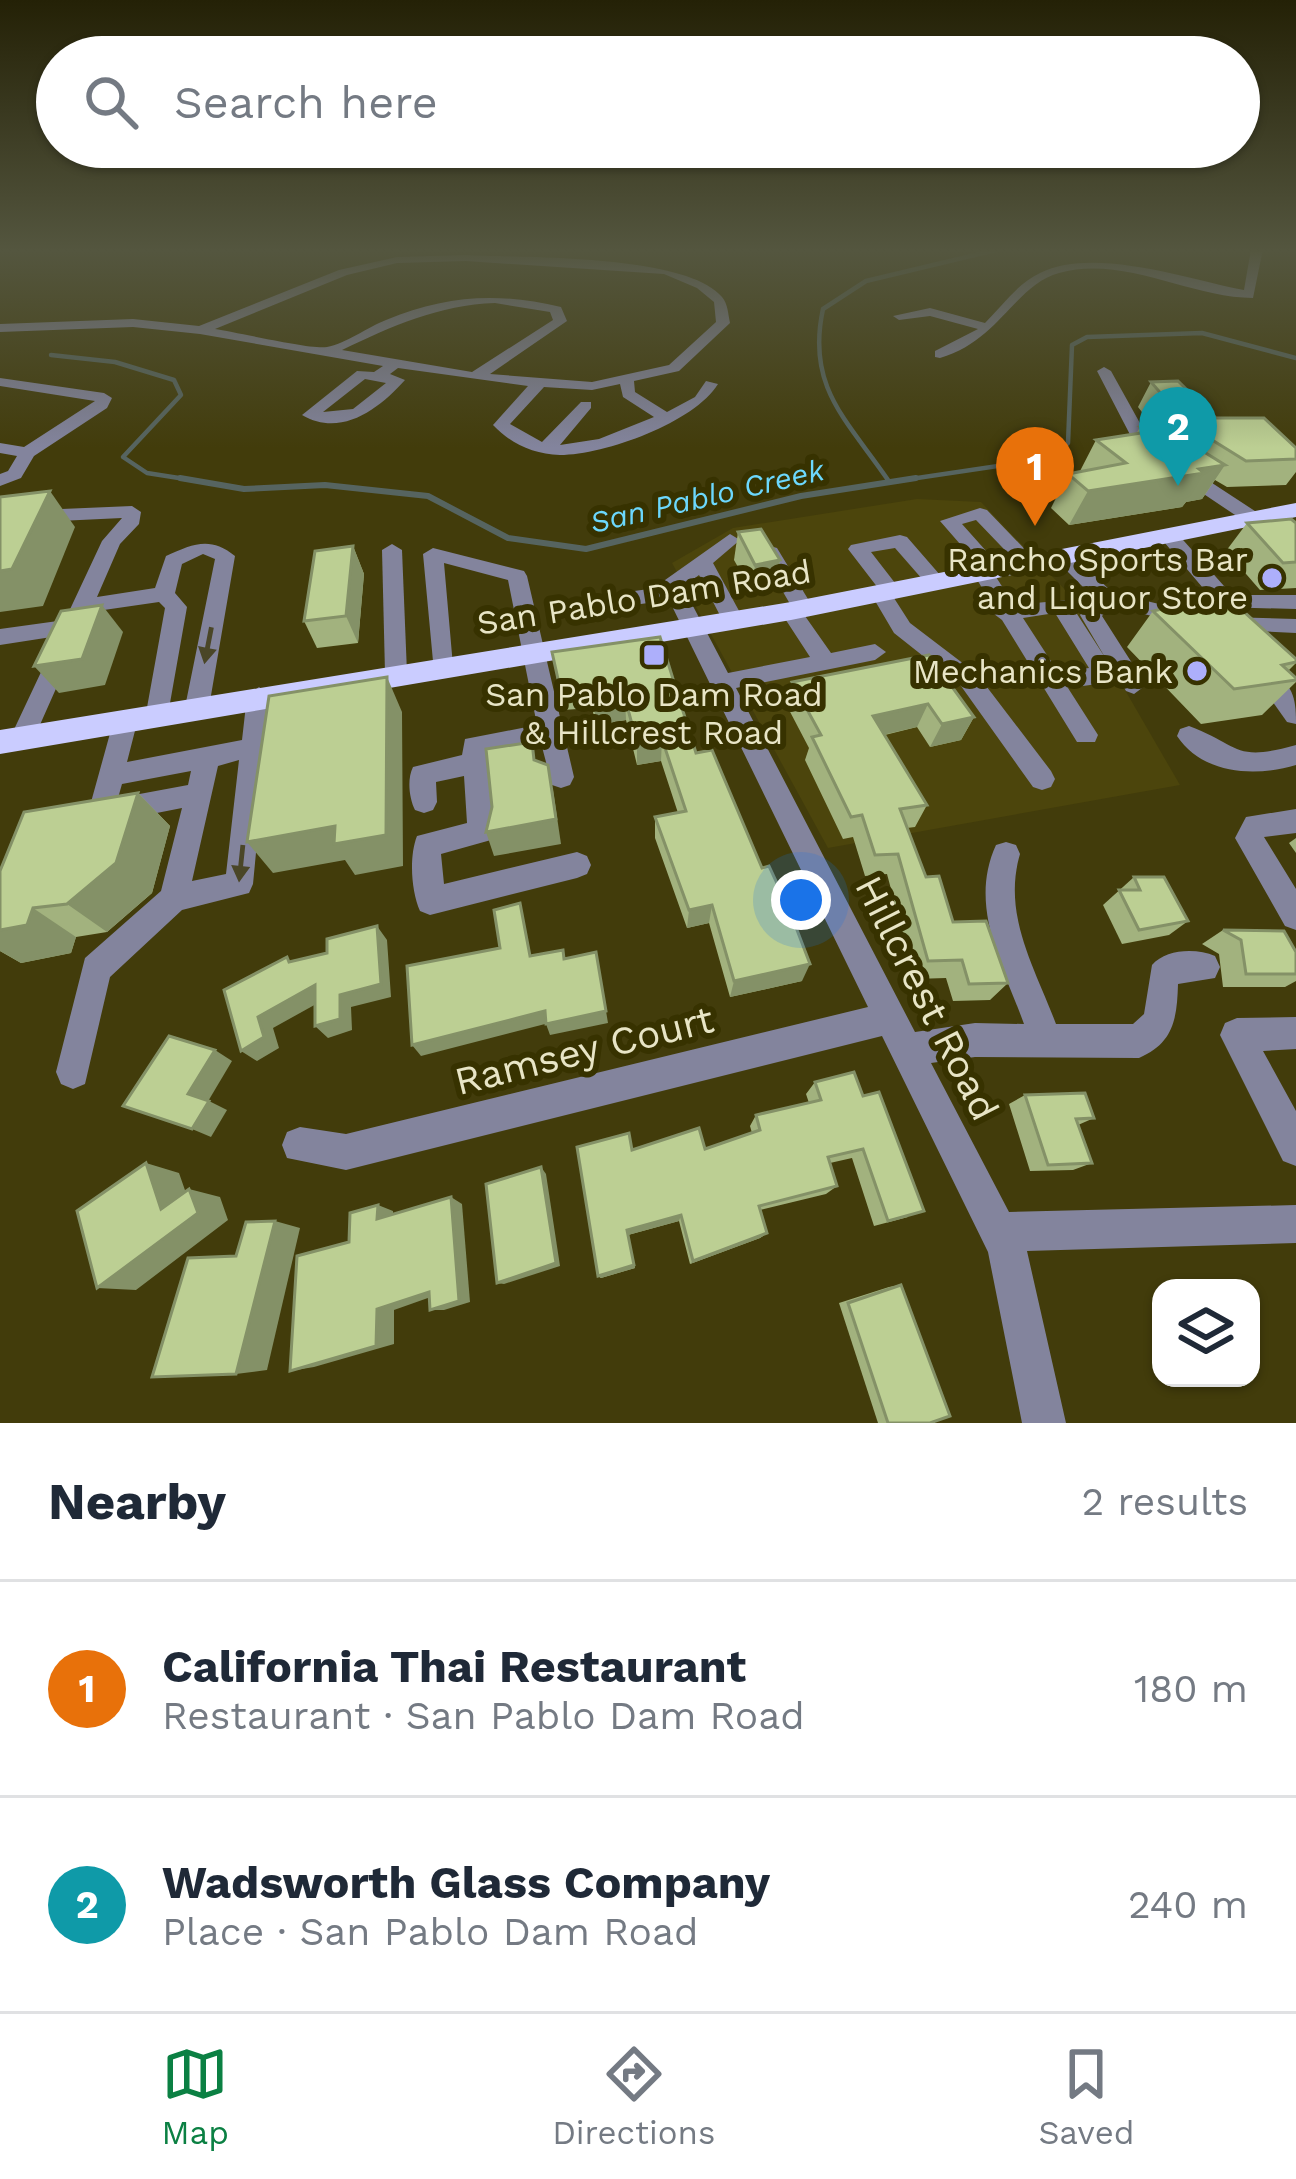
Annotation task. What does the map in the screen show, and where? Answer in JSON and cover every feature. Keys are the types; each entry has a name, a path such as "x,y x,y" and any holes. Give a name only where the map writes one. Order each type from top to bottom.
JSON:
{"main road":[{"name":"San Pablo Dam Road","path":"11,740 259,695 797,610 1291,515"}],"street":[{"path":"200,330 236,315"},
{"path":"333,349 414,315"},
{"path":"475,377 560,321 558,315"},
{"path":"0,328 133,323 200,330 542,385 627,381 674,368 724,323 723,315"},
{"path":"899,316 904,315"},
{"path":"942,315 988,328"},
{"path":"940,354 967,347 1001,315"},
{"path":"377,377 398,380 356,417 339,421 310,415 362,374 377,377 397,362"},
{"path":"1104,371 1144,446 1254,519 1296,556"},
{"path":"627,381 628,394 666,418"},
{"path":"0,382 104,398 102,405 27,453 15,474 0,481"},
{"path":"542,385 501,424 512,436 575,452 666,418 701,400 711,384"},
{"path":"548,445 586,405"},
{"path":"0,448 27,453"},
{"path":"11,740 79,616 112,541 130,524 132,512 16,519 27,497"},
{"path":"1029,564 980,514 949,521 988,572 1005,614 1086,735"},
{"path":"1169,536 1226,602 1296,602"},
{"path":"613,601 675,592 672,585 730,540"},
{"path":"937,583 900,541 859,549 902,628 969,680 1042,779"},
{"path":"158,713 173,560 202,547 225,556 197,707"},
{"path":"392,550 396,673"},
{"path":"770,552 825,662"},
{"path":"442,666 433,554 517,576 561,777"},
{"path":"1064,556 1106,598 1208,624 1296,626"},
{"path":"702,562 733,620"},
{"name":"Hillcrest Road","path":"675,592 1000,1232 1044,1423"},
{"path":"1106,598 1091,615 1134,685"},
{"path":"0,637 79,616 170,600 217,600"},
{"path":"1005,614 1061,604 1105,675 1050,681"},
{"path":"1208,624 1266,672 1296,715"},
{"path":"720,683 875,652"},
{"path":"174,898 239,884 259,695"},
{"path":"126,719 100,813 196,794"},
{"path":"551,732 473,746 481,832 427,845 430,901 577,865"},
{"path":"1189,736 1226,763 1274,762 1296,755"},
{"path":"112,775 253,747"},
{"path":"73,1072 96,969 145,930 174,898 207,758"},
{"path":"424,802 422,774 475,763"},
{"path":"1296,821 1256,825 1249,838 1296,916"},
{"path":"1006,854 995,876 1011,945 1046,1042"},
{"path":"905,1050 975,1040 1139,1041 1160,1022 1163,976 1169,969 1204,967"},
{"name":"Ramsey Court","path":"300,1145 346,1152 888,1018"},
{"path":"1296,1033 1237,1036 1296,1148"},
{"path":"1000,1232 1296,1224"}],"shaded area":[{"path":"917,499 981,502 1070,595 1180,785 828,848 672,563 733,528"}],"building":[{"path":"1178,381 1216,418 1264,418 1296,448 1296,459 1246,461 1188,425 1151,382"},
{"path":"1159,424 1225,465 1199,469 1204,473 1088,491 1068,474 1126,463 1096,440 1147,432 1140,427"},
{"path":"50,491 12,569 0,571 0,497"},
{"path":"1291,519 1296,523 1296,562 1283,563 1247,523"},
{"path":"761,529 780,560 755,565 738,532"},
{"path":"353,546 346,616 304,621 315,551"},
{"path":"1206,599 1214,607 1233,602 1296,659 1282,665 1296,680 1234,689 1153,611"},
{"path":"102,605 82,659 34,666 61,611"},
{"path":"660,637 696,753 712,750 762,868 769,866 789,909 810,964 734,981 712,905 689,910 655,817 686,811 662,739 637,743 625,698 594,703 590,685 560,688 552,652"},
{"path":"929,655 974,717 942,724 928,704 873,716 927,805 900,809 926,877 939,876 953,922 986,921 1008,983 969,984 962,960 928,961 898,854 875,855 862,815 851,817 812,737 821,735 792,682"},
{"path":"387,677 386,835 334,844 335,826 247,842 269,696"},
{"path":"532,742 534,760 548,765 556,819 486,832 492,807 486,749"},
{"path":"138,793 116,863 67,904 33,908 27,925 0,930 0,871 24,812"},
{"path":"1134,877 1164,877 1188,921 1139,930 1119,890 1140,890"},
{"path":"520,903 530,956 563,950 564,959 596,952 606,1011 546,1024 545,1011 412,1045 407,966 500,948 494,910"},
{"path":"377,926 381,984 340,995 340,1019 315,1026 315,985 258,1017 264,1037 241,1051 224,990 287,957 289,962 327,953 327,939"},
{"path":"1223,930 1284,931 1296,952 1296,974 1246,974 1241,940"},
{"path":"169,1036 215,1050 188,1094 209,1101 192,1129 123,1106"},
{"path":"854,1072 863,1096 879,1092 924,1211 888,1221 863,1149 828,1157 837,1186 759,1206 767,1233 693,1261 681,1215 627,1230 634,1265 598,1276 577,1147 629,1133 632,1150 699,1128 705,1149 760,1130 756,1115 821,1100 815,1082"},
{"path":"1085,1093 1094,1118 1076,1119 1092,1163 1048,1165 1025,1095"},
{"path":"146,1163 161,1209 189,1189 198,1213 97,1288 77,1211"},
{"path":"541,1167 556,1263 497,1283 486,1184"},
{"path":"451,1197 459,1301 430,1310 429,1292 377,1309 376,1346 290,1371 297,1256 349,1242 350,1213 378,1205 377,1219"},
{"path":"275,1221 236,1374 152,1377 188,1258 236,1256 246,1222"},
{"path":"901,1285 950,1416 930,1423 888,1423 848,1303"}],"waterway":[{"path":"822,315 820,360 825,382 845,420 888,480"},
{"name":"San Pablo Creek","path":"897,481 1051,458 1068,443 1072,345 1087,337 1202,333 1296,358"},
{"name":"San Pablo Creek","path":"51,355 115,362 174,380 181,395 123,457 147,473 192,480"},
{"name":"San Pablo Creek","path":"180,478 192,480"},
{"name":"San Pablo Creek","path":"192,480 244,489 325,485 428,496 508,538 586,549 801,496 916,478"},
{"name":"San Pablo Creek","path":"192,480 198,481"}],"place":[{"name":"Wadsworth Glass Company","path":"1178,486"},
{"name":"California Thai Restaurant","path":"1035,526"},
{"name":"Rancho Sports Bar and Liquor Store","path":"1272,578"},
{"name":"San Pablo Dam Road & Hillcrest Road","path":"654,655"},
{"name":"Mechanics Bank","path":"1197,671"}]}
